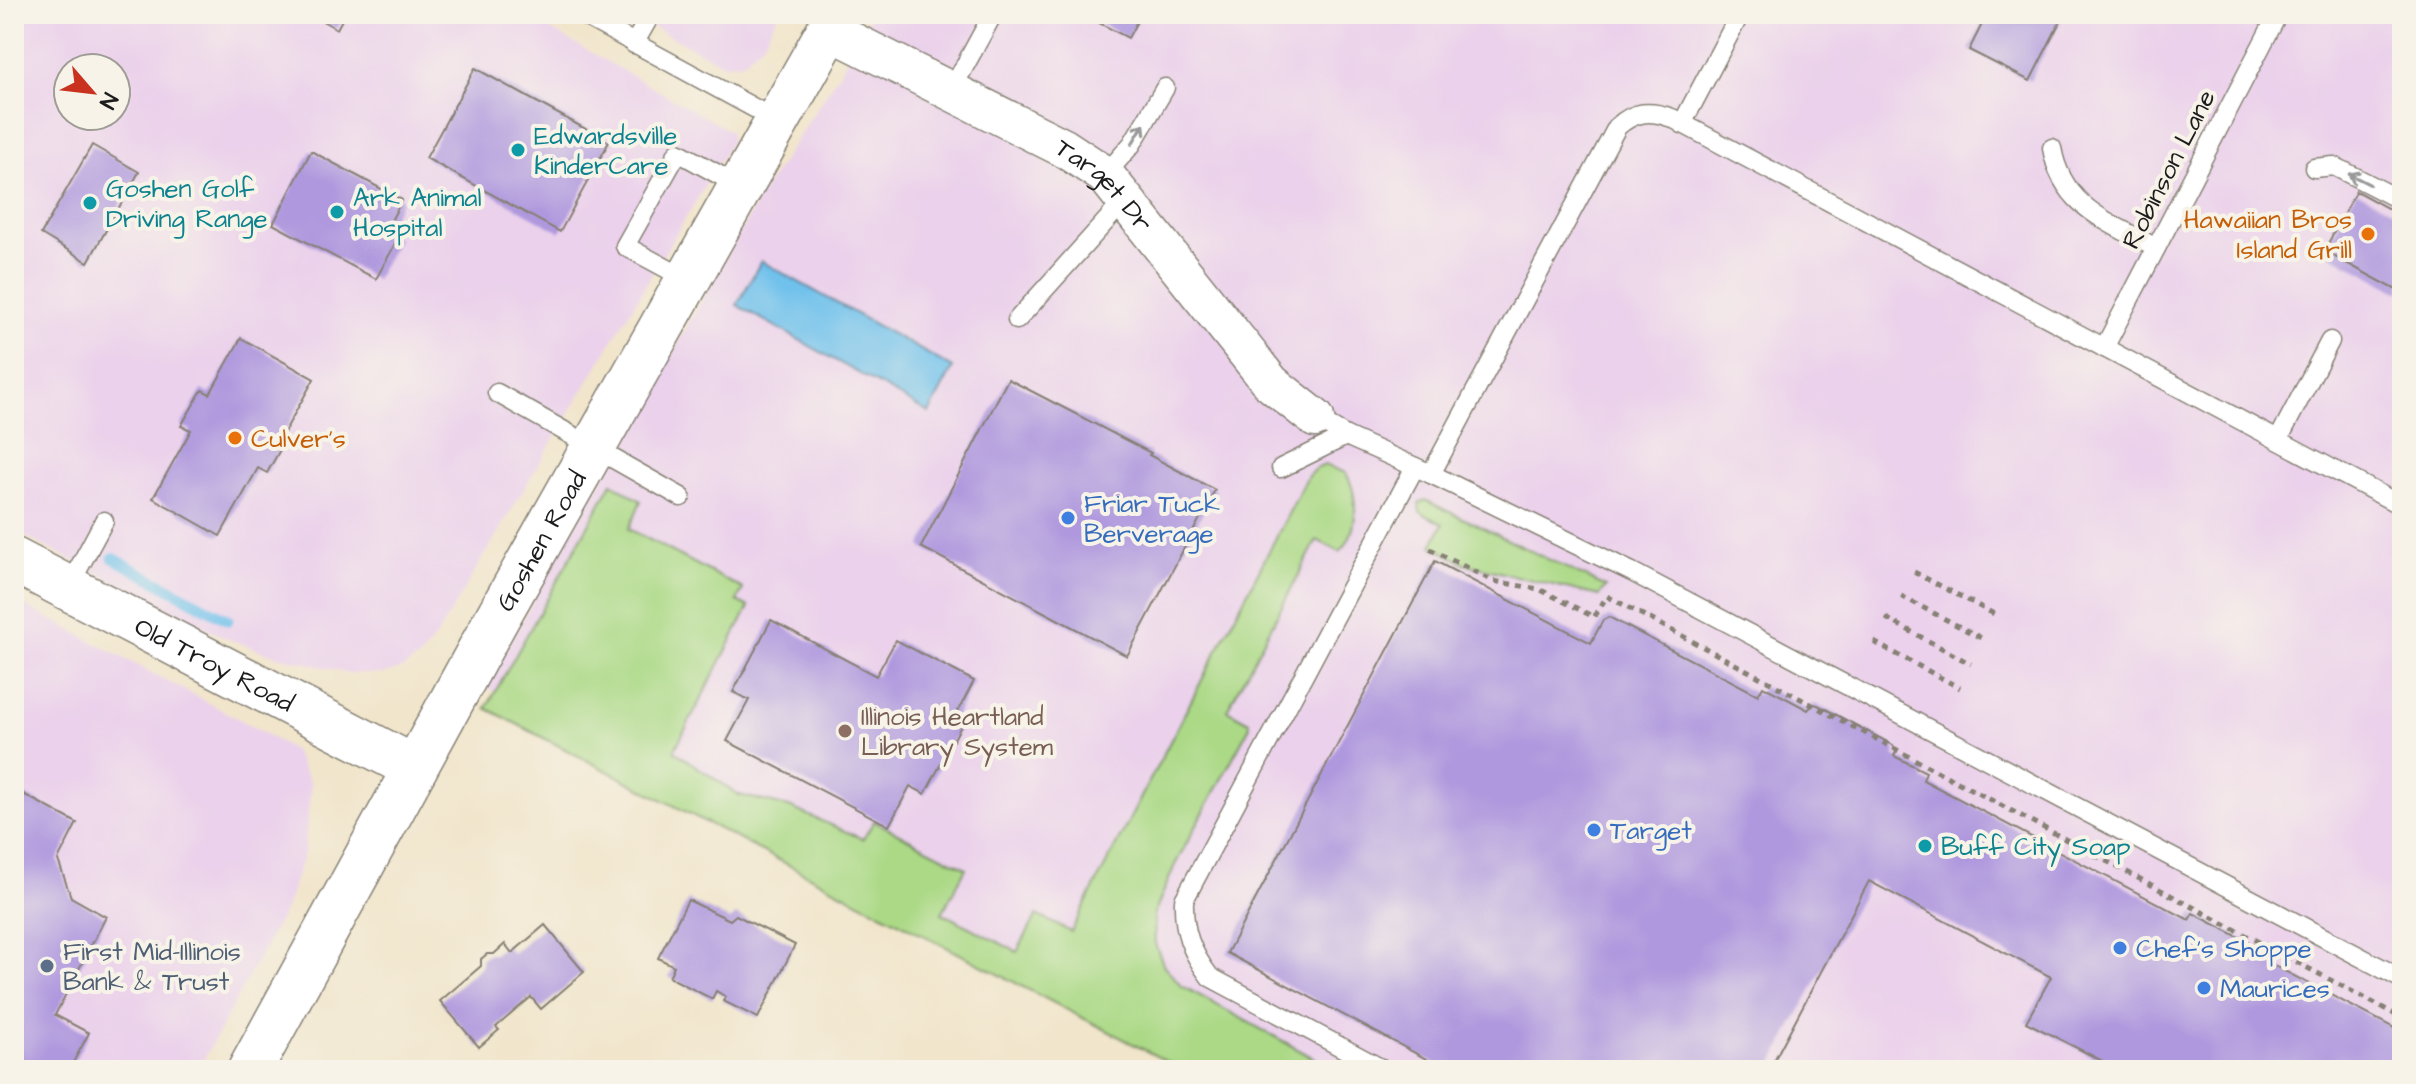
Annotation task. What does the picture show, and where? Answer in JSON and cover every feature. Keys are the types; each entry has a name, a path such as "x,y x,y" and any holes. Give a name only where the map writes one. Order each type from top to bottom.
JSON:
{"street":[{"name":"Target Dr","path":"834,22 951,91 1064,148 1115,188 1271,383 1330,427"},
{"name":"Goshen Road","path":"250,1070 415,768 834,22"},
{"name":"Old Troy Road","path":"14,560 415,768"}],"lane":[{"path":"581,14 778,121"},
{"path":"634,44 651,14"},
{"path":"951,91 993,14"},
{"path":"1682,124 1740,14"},
{"name":"Robinson Lane","path":"2104,348 2278,14"},
{"path":"1017,320 1115,188 1132,144 1165,88"},
{"path":"1384,1070 1210,977 1197,961 1188,942 1184,900 1617,127 1627,118 1641,112 1660,114 1682,124 2402,506"},
{"path":"2052,148 2062,183 2073,196 2105,220 2156,248"},
{"path":"688,280 625,246 678,152 741,187"},
{"path":"2314,168 2334,166 2402,201"},
{"path":"2278,440 2330,341"},
{"path":"497,393 681,497"},
{"path":"1281,468 1330,427 1632,572 2402,979"},
{"path":"68,588 104,521"}],"path":[{"path":"1430,549 1493,581 1539,589 1594,617 1607,596 2402,1018"},
{"path":"1914,572 1996,615"},
{"path":"1901,596 1983,639"},
{"path":"1886,618 1971,664"},
{"path":"1874,642 1960,688"}],"shaded area":[{"path":"14,14 523,14 731,132 731,142 437,635 420,657 403,668 385,674 349,673 273,655 226,638 14,531"},
{"path":"628,14 778,14 763,43 743,62 723,64"},
{"path":"871,14 2402,14 2402,1070 1203,1070 485,687 762,193 837,77"},
{"path":"14,600 293,750 311,784 304,854 285,909 198,1070 14,1070"}],"green space":[{"path":"1325,465 1346,473 1350,482 1355,503 1351,534 1340,552 1317,540 1227,710 1249,722 1250,726 1175,865 1154,914 1155,944 1164,966 1182,986 1336,1070 1183,1070 486,708 612,483 641,501 629,529 743,589 737,601 749,607 674,751 739,795 789,807 863,839 874,821 966,868 942,913 1017,952 1037,915 1071,932 1308,476"},
{"path":"1425,500 1606,587 1599,596 1466,564 1432,546 1443,524 1420,512 1419,503"}],"water":[{"path":"761,261 953,368 929,413 737,305"}],"building":[{"path":"310,14 345,14 337,29"},
{"path":"1082,14 1141,14 1128,38"},
{"path":"1987,14 2064,14 2030,81 1969,50"},
{"name":"Edwardsville KinderCare","path":"475,68 609,142 560,232 426,158"},
{"name":"Goshen Golf Driving Range","path":"92,145 139,172 88,262 41,234"},
{"name":"Ark Animal Hospital","path":"311,151 402,200 385,232 398,239 376,279 273,224"},
{"name":"Hawaiian Bros Island Grill","path":"2356,191 2402,216 2402,293 2324,251"},
{"name":"Culver's","path":"241,338 314,379 282,436 286,439 267,473 258,468 220,536 153,498 191,430 181,426 202,390 210,394"},
{"name":"Friar Tuck Berverage","path":"1008,379 1215,490 1127,656 921,547"},
{"name":"Target","path":"1435,561 1591,643 1603,620 1609,617 1758,695 1763,686 1808,710 1813,704 1818,705 1893,745 1894,756 1926,772 1923,780 2189,920 2193,913 2271,954 2267,962 2402,1032 2402,1070 2120,1070 2026,1022 2051,977 1869,881 1769,1070 1447,1070 1227,953"},
{"name":"Illinois Heartland Library System","path":"771,620 876,676 896,640 974,681 955,717 963,722 925,794 910,786 889,826 727,741 749,700 733,692"},
{"name":"First Mid-Illinois Bank & Trust","path":"14,789 77,823 58,860 71,897 106,917 55,1015 89,1033 69,1070 14,1070"},
{"path":"688,900 730,920 736,915 795,945 758,1018 723,1001 726,997 716,991 712,999 669,977 674,966 658,958"},
{"path":"545,925 584,972 541,1009 531,997 496,1027 499,1030 479,1047 440,1001 481,966 481,959 487,954 494,954 505,944 512,953"}],"waterway":[{"path":"113,558 228,620"}],"place":[{"name":"Edwardsville KinderCare","path":"518,150"},
{"name":"Goshen Golf Driving Range","path":"90,203"},
{"name":"Ark Animal Hospital","path":"337,212"},
{"name":"Hawaiian Bros Island Grill","path":"2368,234"},
{"name":"Culver's","path":"235,438"},
{"name":"Friar Tuck Berverage","path":"1068,518"},
{"name":"Illinois Heartland Library System","path":"845,731"},
{"name":"Target","path":"1594,830"},
{"name":"Buff City Soap","path":"1925,846"},
{"name":"Chef's Shoppe","path":"2120,948"},
{"name":"First Mid-Illinois Bank & Trust","path":"47,966"},
{"name":"Maurices","path":"2204,988"}]}
